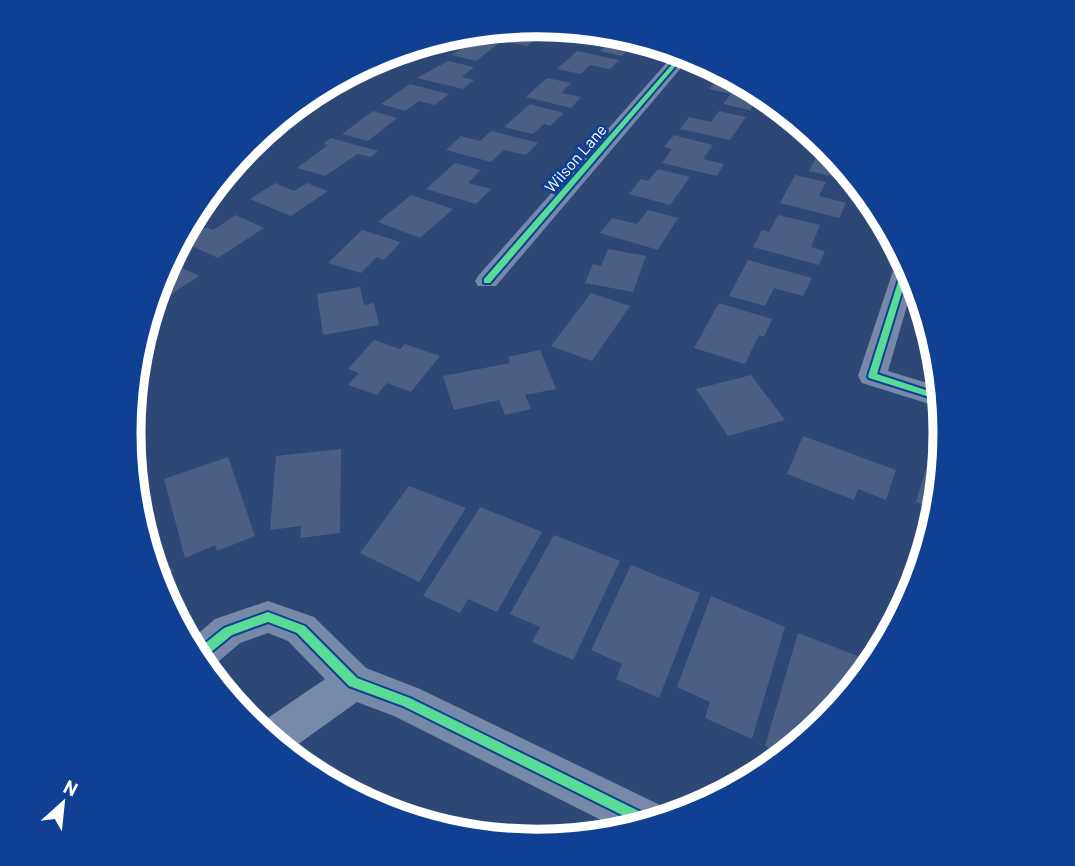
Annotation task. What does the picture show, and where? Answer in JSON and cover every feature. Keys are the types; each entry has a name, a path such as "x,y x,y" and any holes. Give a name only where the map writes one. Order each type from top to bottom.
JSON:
{"street":[{"name":"Wilson Lane","path":"487,281 677,62"},
{"path":"903,278 872,376 932,395"},
{"path":"206,650 228,631 268,617 301,629 353,682 406,702 638,817"},
{"path":"279,734 353,682"}],"building":[{"path":"537,37 527,46 507,42 511,38"},
{"path":"568,39 630,48 622,56 600,51 605,46"},
{"path":"482,41 498,44 476,61 452,55 464,47 455,45"},
{"path":"577,51 619,60 610,69 590,65 581,74 557,69"},
{"path":"448,61 474,67 462,77 474,80 463,89 417,78"},
{"path":"547,78 571,83 561,93 581,97 571,108 526,97"},
{"path":"716,80 755,102 750,110 723,104 731,94 709,89"},
{"path":"410,84 449,94 435,105 419,101 405,111 381,104"},
{"path":"530,104 564,113 550,126 544,124 533,134 504,127"},
{"path":"373,111 397,118 368,141 342,134"},
{"path":"719,111 746,117 730,140 680,129 689,117 711,122"},
{"path":"491,131 538,143 526,155 504,150 491,162 446,150 461,136 480,141"},
{"path":"674,135 713,145 703,159 724,164 717,176 662,163 672,149 664,147"},
{"path":"331,138 378,151 371,157 358,154 325,176 297,168 328,145 323,144"},
{"path":"818,153 841,179 809,171"},
{"path":"455,163 481,170 468,183 491,189 476,204 426,189"},
{"path":"658,169 690,177 670,205 629,194 641,179 648,181"},
{"path":"795,175 826,182 819,196 846,203 839,218 780,203"},
{"path":"275,183 294,191 307,183 328,191 291,216 250,199"},
{"path":"411,195 453,209 420,238 378,222"},
{"path":"648,210 678,218 658,250 600,233 612,218 637,224"},
{"path":"236,215 264,228 218,258 189,245 194,235 206,227 213,230"},
{"path":"778,215 820,225 811,247 825,251 819,265 753,247 762,230 769,232"},
{"path":"362,230 401,242 384,260 377,257 361,273 328,263"},
{"path":"608,249 646,256 633,292 585,283 593,264 601,266"},
{"path":"748,260 812,278 803,296 774,288 765,306 729,296"},
{"path":"178,266 199,276 165,298"},
{"path":"360,287 364,305 374,303 379,325 323,335 317,294"},
{"path":"591,293 630,306 592,361 551,346"},
{"path":"719,303 772,319 764,337 759,335 745,364 694,348"},
{"path":"374,340 400,349 405,344 440,356 411,392 387,383 377,395 348,385 359,373 348,369"},
{"path":"540,350 556,389 525,395 531,409 505,415 499,400 454,410 443,376 510,363 508,357"},
{"path":"751,375 785,420 728,436 696,389"},
{"path":"803,436 896,470 886,500 858,489 854,500 787,474"},
{"path":"341,449 340,533 300,538 301,526 270,530 276,456"},
{"path":"228,457 255,536 217,551 215,545 185,558 164,479"},
{"path":"927,465 932,467 927,506 916,502"},
{"path":"409,486 466,508 419,582 360,553"},
{"path":"480,507 542,532 497,612 468,599 460,613 423,596"},
{"path":"554,535 620,561 573,660 532,642 540,627 510,614"},
{"path":"163,563 174,570 168,576"},
{"path":"631,565 700,593 659,698 616,679 622,664 591,650"},
{"path":"711,596 785,627 752,739 705,718 710,702 677,687"},
{"path":"798,633 863,658 835,694 799,731 774,750 765,746"}],"cycle path":[{"path":"487,281 677,62"},
{"path":"903,278 872,376 932,395"},
{"path":"206,650 228,631 268,617 301,629 353,682 406,702 638,817"}]}
